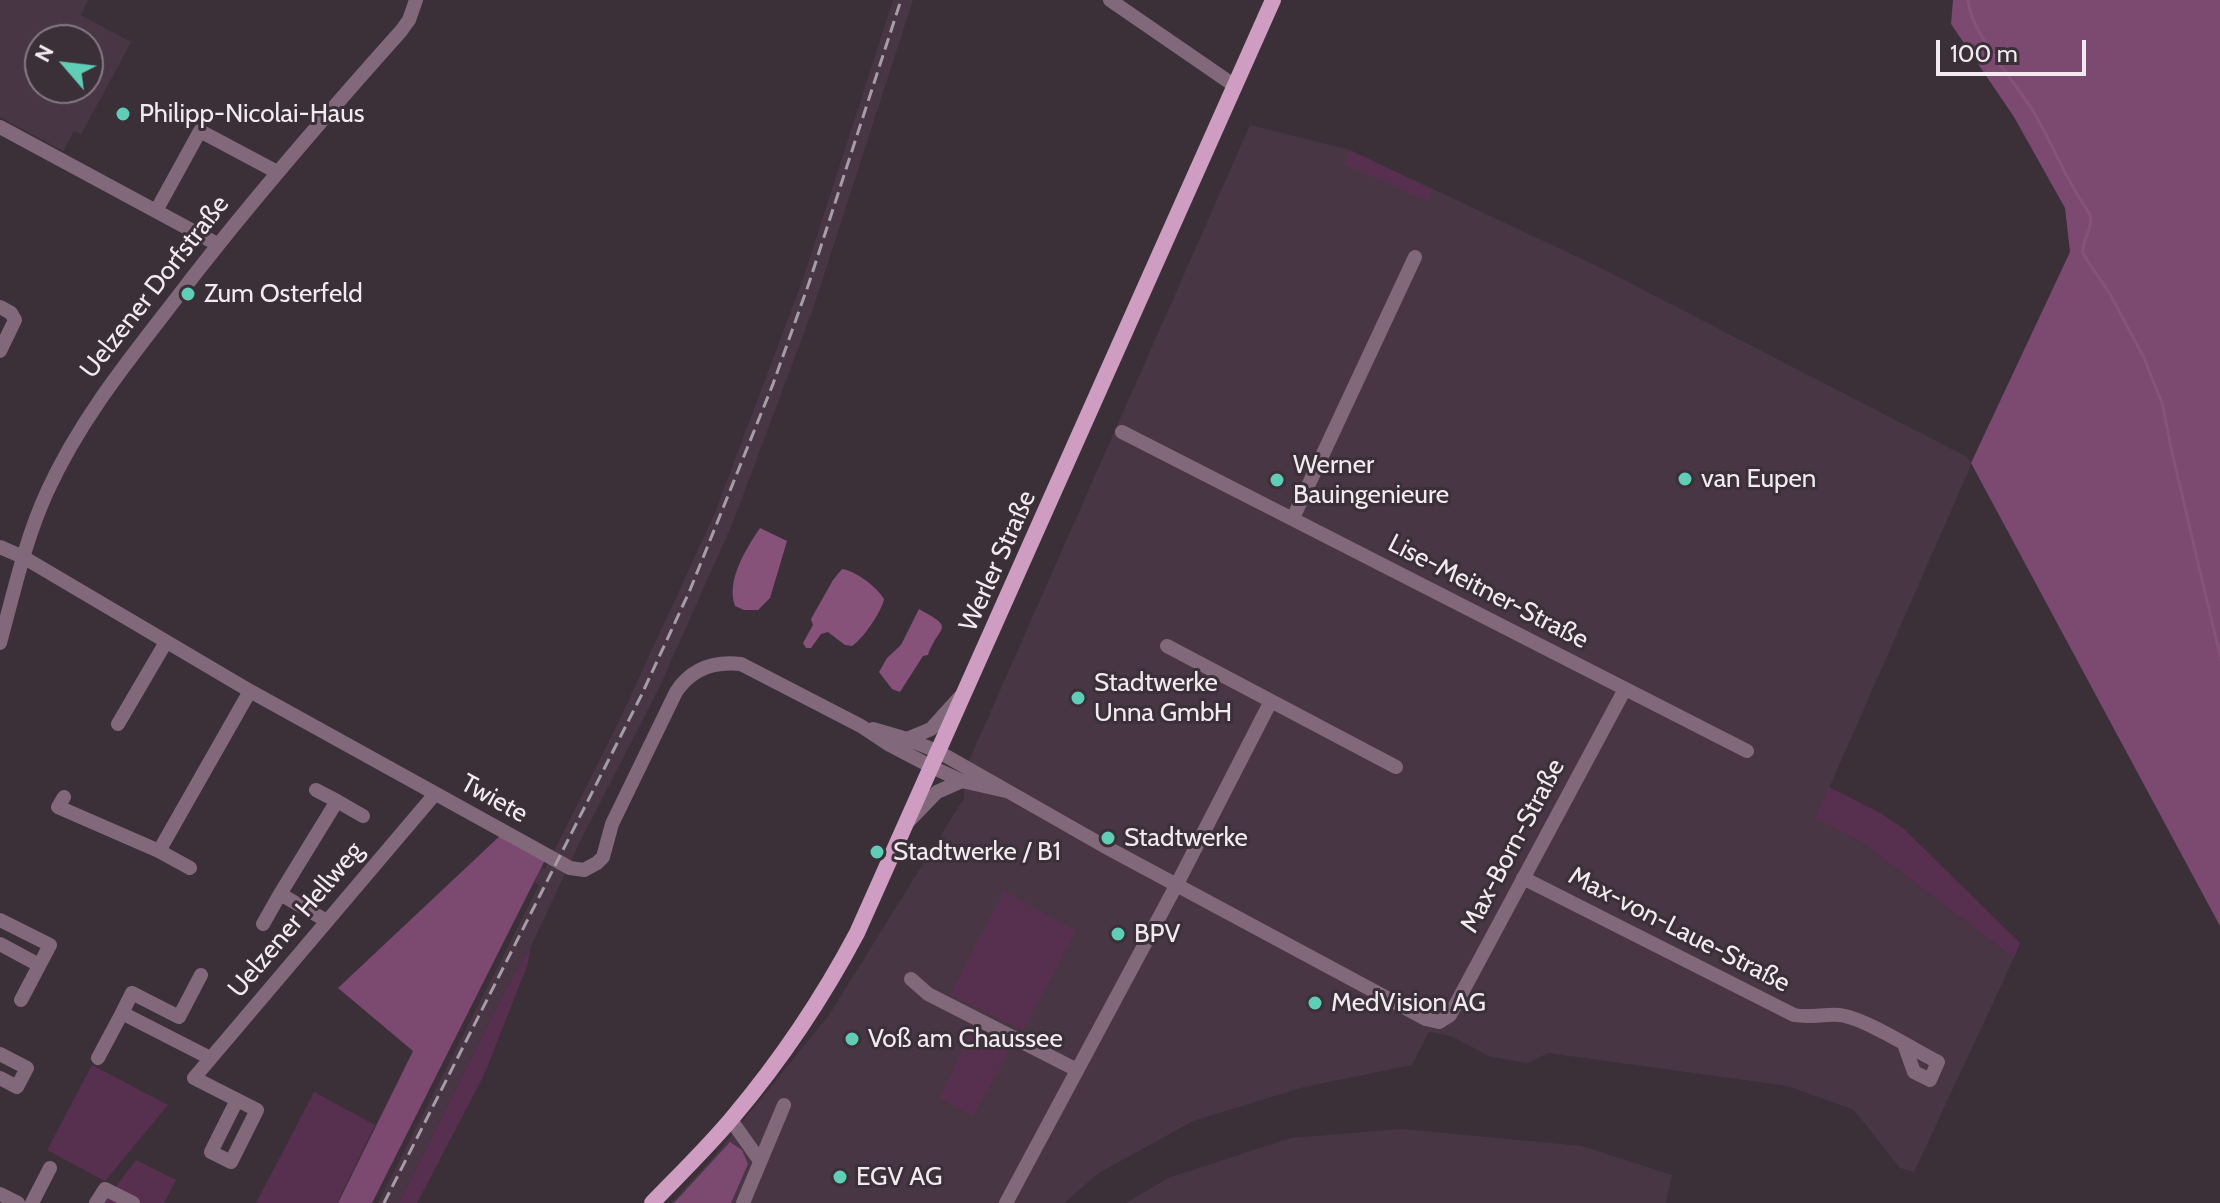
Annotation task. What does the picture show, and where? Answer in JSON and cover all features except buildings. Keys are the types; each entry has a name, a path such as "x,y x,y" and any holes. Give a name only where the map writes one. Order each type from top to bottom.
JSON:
{"main road":[{"name":"Werler Straße","path":"652,1203 731,1120 775,1064 824,993 857,933 1273,0"}],"street":[{"name":"Uelzener Dorfstraße","path":"0,643 23,557 46,495 75,437 106,389 217,244 401,31 409,20 416,0"},
{"path":"1110,0 1235,86"},
{"path":"0,127 217,244"},
{"path":"156,211 200,131 277,172"},
{"path":"1293,518 1415,257"},
{"path":"0,307 11,313 15,320 0,351"},
{"name":"Lise-Meitner-Straße","path":"1122,432 1747,751"},
{"name":"Twiete","path":"0,547 23,557 250,691 570,868 584,870 603,857 612,824 676,692 683,681 703,667 741,664 861,726 888,744 936,760"},
{"path":"118,724 166,642"},
{"path":"1167,646 1396,767"},
{"name":"Max-Born-Straße","path":"1177,884 1426,1019 1439,1022 1450,1015 1625,689"},
{"path":"159,851 250,691"},
{"path":"907,739 931,729 965,691"},
{"path":"1006,1203 1271,701"},
{"name":"Twiete","path":"861,726 907,739 936,760"},
{"path":"936,760 989,779 1177,884"},
{"path":"936,760 962,781 1006,791"},
{"path":"909,821 937,792 962,781"},
{"path":"316,790 363,816"},
{"name":"Uelzener Hellweg","path":"237,1100 194,1078 435,794"},
{"path":"263,924 337,801"},
{"path":"58,806 190,868"},
{"name":"Max-von-Laue-Straße","path":"1523,878 1794,1015 1852,1018 1904,1044"},
{"path":"280,894 327,921"},
{"path":"1,922 50,945 21,1000"},
{"path":"0,944 39,965"},
{"path":"169,1037 201,975"},
{"path":"911,979 928,994 1077,1070"},
{"path":"98,1058 132,993 179,1017"},
{"path":"122,1013 210,1058"},
{"path":"0,1054 27,1068 17,1087 0,1078"},
{"path":"743,1203 784,1105"},
{"path":"731,1120 760,1161"},
{"path":"32,1203 50,1168"},
{"path":"96,1203 105,1189 133,1203"}],"shaded area":[{"path":"0,0 88,0 81,15 98,24 24,24 24,104 98,104 81,135 74,131 63,151 0,117"},
{"path":"893,0 913,0 813,309 734,520 660,686 399,1203 378,1203 539,885 534,882 542,868 545,869 620,719 714,515 803,279"},
{"path":"1953,0 2220,0 2220,926 1971,463 2070,252 2065,208 2014,117 1951,24"},
{"path":"104,27 131,42 104,92"},
{"path":"1250,125 1350,150 1601,268 1967,457 1971,463 1816,818 1861,842 2014,958 1914,1172 1900,1168 1854,1110 1788,1086 1548,1053 1528,1063 1491,1057 1451,1036 1429,1032 1412,1065 1304,1087 1193,1121 1099,1173 1064,1203 671,1203 712,1159 829,1015 964,798 963,774"},
{"path":"1350,150 1432,190 1427,201 1344,164"},
{"path":"760,528 787,541 770,598 758,610 744,610 735,606 735,575"},
{"path":"842,569 860,576 876,590 884,599 880,610 852,646 845,645 828,632 821,634 811,648 806,648 803,643 813,625 811,619"},
{"path":"919,609 938,621 942,628 928,655 923,656 900,692 892,689 879,672 887,658 901,645"},
{"path":"1829,787 1904,829 2020,943 2014,958 1861,842 1815,818"},
{"path":"504,832 547,856 372,1203 338,1203 413,1051 338,988"},
{"path":"1004,891 1076,931 1023,1030 950,995"},
{"path":"531,946 527,966 484,1075 417,1203 399,1203 508,985"},
{"path":"974,1026 1012,1046 973,1116 940,1098"},
{"path":"92,1065 168,1105 105,1181 47,1150"},
{"path":"314,1092 375,1125 337,1203 256,1203"},
{"path":"1402,1129 1582,1146 1672,1175 1666,1203 1126,1203 1168,1178 1291,1138"},
{"path":"730,1142 742,1150 748,1164 731,1203 674,1203"},
{"path":"136,1160 176,1180 164,1203 103,1203"}],"waterway":[{"path":"1968,0 1985,42 2033,111 2090,214 2083,254 2110,294 2144,358 2163,406 2220,656"}],"railway":[{"path":"384,1203 641,696 690,590 773,384 901,0"}],"place":[{"name":"Philipp-Nicolai-Haus","path":"123,114"},
{"name":"Zum Osterfeld","path":"188,294"},
{"name":"van Eupen","path":"1685,479"},
{"name":"Werner Bauingenieure","path":"1277,480"},
{"name":"Stadtwerke Unna GmbH","path":"1078,698"},
{"name":"Stadtwerke","path":"1108,838"},
{"name":"Stadtwerke / B1","path":"877,852"},
{"name":"BPV","path":"1118,934"},
{"name":"MedVision AG","path":"1315,1003"},
{"name":"Voß am Chaussee","path":"852,1039"},
{"name":"EGV AG","path":"840,1177"}]}
